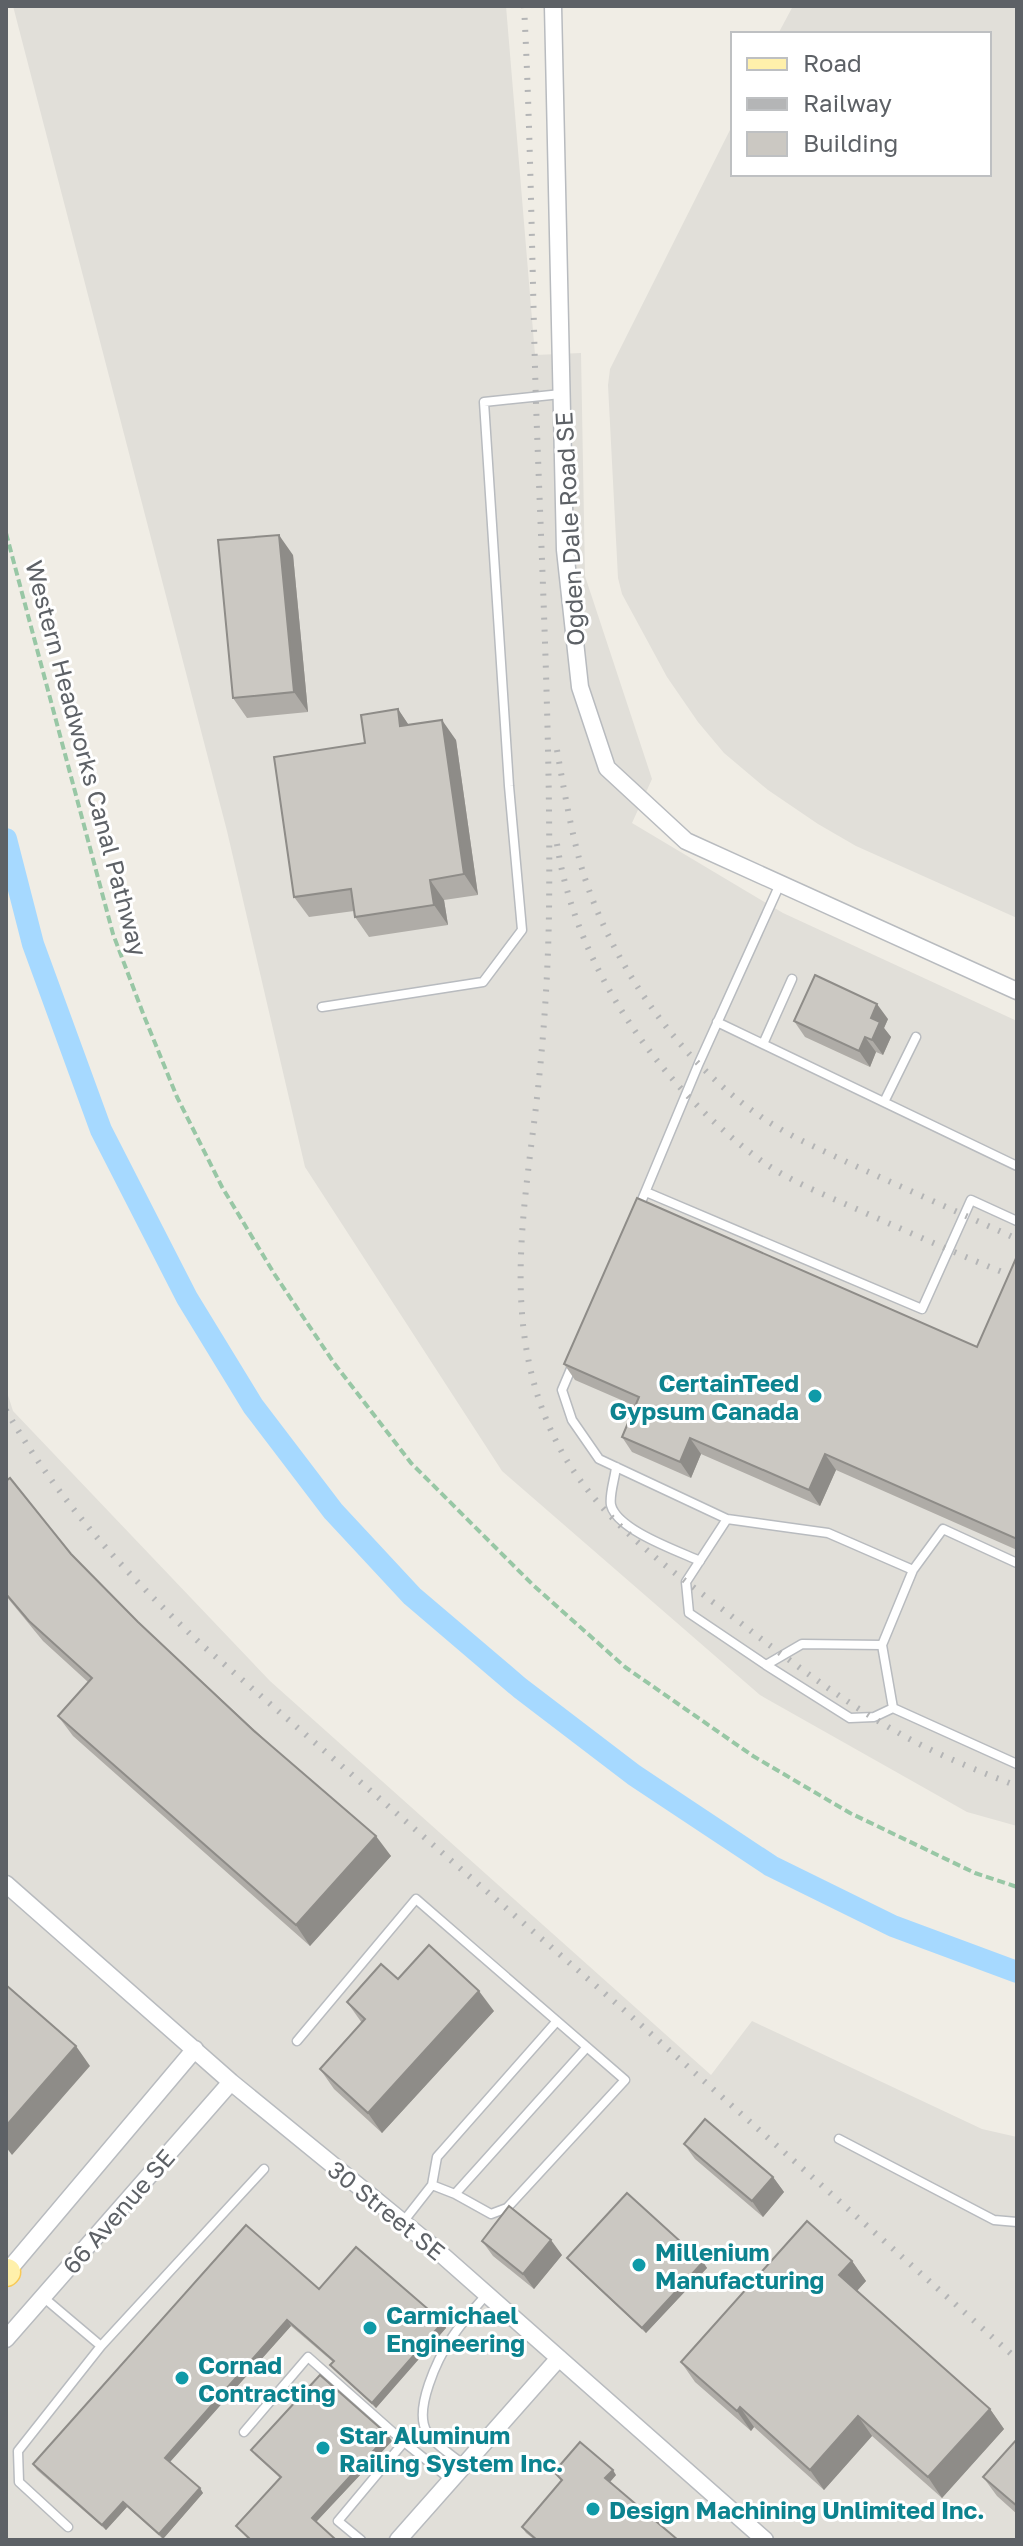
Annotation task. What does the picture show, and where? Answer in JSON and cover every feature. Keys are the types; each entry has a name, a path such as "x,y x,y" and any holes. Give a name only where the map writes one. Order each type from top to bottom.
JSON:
{"street":[{"name":"Ogden Dale Road SE","path":"553,6 565,550 580,687 607,768 686,841 1017,991"},
{"name":"30 Street SE","path":"6,1884 231,2082 403,2222 765,2540"},
{"name":"66 Avenue SE","path":"6,2273 195,2049"},
{"name":"66 Avenue SE","path":"6,2339 231,2082"},
{"path":"398,2540 559,2358"}],"lane":[{"path":"322,1007 483,982 522,930 509,786 484,402 561,394"},
{"path":"634,1220 717,1022 780,884"},
{"path":"763,1044 792,979"},
{"path":"717,1022 1017,1166"},
{"path":"884,1102 916,1037"},
{"path":"646,1192 922,1309 971,1200 1017,1221"},
{"path":"574,1361 562,1390 572,1420 599,1459 727,1519 828,1533 913,1570"},
{"path":"616,1467 611,1504 619,1518 641,1534 700,1561"},
{"path":"727,1519 686,1582 689,1613 850,1718 874,1717 893,1708 1017,1764"},
{"path":"893,1708 882,1645 913,1570 943,1529 1017,1563"},
{"path":"766,1665 802,1644 882,1645"},
{"path":"297,2041 416,1899 625,2080 507,2208 491,2214 432,2185"},
{"path":"403,2222 432,2185 437,2157 557,2021"},
{"path":"455,2194 587,2047"},
{"path":"839,2139 994,2220 1017,2222"},
{"path":"68,2527 19,2482 18,2451 101,2346 264,2169"},
{"path":"464,2465 427,2433 423,2424 424,2407 427,2389 441,2356 486,2294"},
{"path":"43,2297 101,2346"},
{"path":"244,2432 308,2357 451,2480"},
{"path":"361,2540 338,2521 404,2442"}],"path":[{"name":"Western Headworks Canal Pathway","path":"6,533 113,934 144,1016 177,1097 222,1187 275,1275 334,1363 411,1463 533,1585 625,1667 753,1756 850,1813 975,1873 1017,1887"}],"shaded area":[{"path":"13,6 506,6 535,355 581,353 585,576 652,779 632,823 783,913 1017,1021 1017,1826 967,1812 760,1695 502,1471 305,1167 227,831"},
{"path":"793,6 1017,6 1017,918 856,846 768,790 724,753 698,722 667,677 622,594 618,578 608,385 610,369 731,128 731,176 991,176 991,32 779,32"},
{"path":"6,1389 13,1411 270,1681 711,2075 752,2021 982,2129 1017,2137 1017,2540 6,2540"}],"building":[{"path":"279,535 294,692 233,698 218,540"},
{"path":"398,709 400,726 442,720 464,874 430,880 434,905 355,917 351,889 294,897 274,757 365,743 361,715"},
{"path":"815,975 877,1004 871,1018 880,1022 872,1040 865,1037 859,1051 794,1021"},
{"name":"CertainTeed Gypsum Canada","path":"637,1198 977,1347 1017,1256 1017,1539 825,1454 809,1490 690,1438 680,1462 622,1437 639,1397 564,1364"},
{"path":"10,1478 71,1554 138,1622 254,1731 376,1836 296,1925 58,1716 92,1678 29,1621 6,1594 6,1481"},
{"path":"429,1945 479,1991 368,2113 320,2069 365,2019 347,2002 381,1964 398,1979"},
{"path":"6,1985 76,2046 6,2126"},
{"path":"705,2119 773,2177 752,2201 684,2144"},
{"name":"Millenium Manufacturing","path":"627,2193 703,2262 642,2328 567,2258"},
{"path":"509,2206 551,2240 523,2274 482,2241"},
{"path":"807,2221 852,2261 839,2275 990,2409 928,2477 858,2416 810,2470 740,2407 737,2411 681,2362"},
{"name":"Cornad Contracting","path":"246,2225 319,2289 356,2247 443,2322 372,2403 330,2365 334,2361 287,2320 165,2458 200,2488 159,2534 123,2502 102,2525 33,2464"},
{"name":"Star Aluminum Railing System Inc.","path":"320,2375 388,2435 312,2518 334,2538 332,2540 251,2540 236,2526 281,2477 251,2450"},
{"path":"1017,2439 1017,2506 983,2477"},
{"name":"Design Machining Unlimited Inc.","path":"580,2442 613,2470 605,2478 678,2540 537,2540 522,2527 562,2480 554,2472"}],"waterway":[{"path":"6,839 33,944 101,1130 187,1298 253,1406 333,1511 412,1596 520,1688 634,1775 771,1866 893,1926 1017,1972"}],"railway":[{"path":"524,6 549,785 545,1014 522,1233 521,1272 526,1349 535,1388 549,1426 582,1483 626,1532 651,1554 791,1661 875,1719 941,1755 1017,1786"},
{"path":"557,750 582,869 610,939 651,1007 702,1067 760,1116 793,1136 1017,1239"},
{"path":"557,844 567,891 583,936 604,980 658,1062 726,1133 774,1170 798,1183 1017,1278"},
{"path":"6,1410 48,1475 95,1535 202,1645 632,2017 1017,2359"}],"place":[{"name":"CertainTeed Gypsum Canada","path":"815,1396"},
{"name":"Millenium Manufacturing","path":"639,2265"},
{"name":"Carmichael Engineering","path":"370,2328"},
{"name":"Cornad Contracting","path":"182,2378"},
{"name":"Star Aluminum Railing System Inc.","path":"323,2448"},
{"name":"Design Machining Unlimited Inc.","path":"593,2509"}]}
